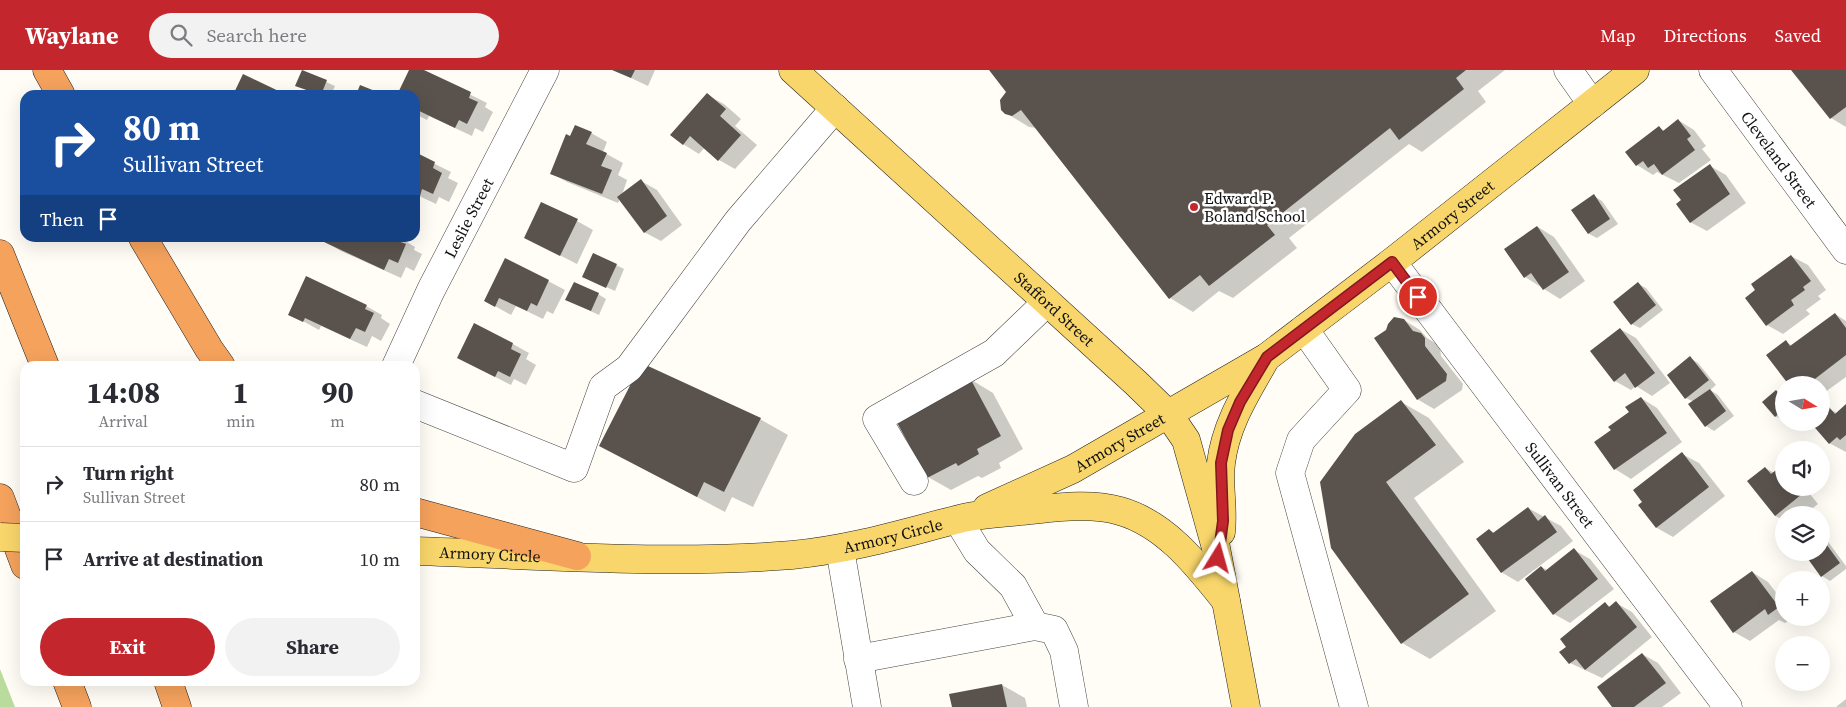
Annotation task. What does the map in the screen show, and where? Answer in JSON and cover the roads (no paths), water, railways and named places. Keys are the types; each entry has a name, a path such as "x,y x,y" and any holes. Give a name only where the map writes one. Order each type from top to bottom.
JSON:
{"highway":[{"path":"47,70 58,90"},
{"path":"146,242 217,361"},
{"path":"0,254 43,361"},
{"path":"0,498 20,552"},
{"path":"420,513 577,556"},
{"path":"69,686 77,707"},
{"path":"170,686 177,707"}],"main road":[{"name":"Stafford Street","path":"793,70 1168,415 1186,440 1218,558 1226,601"},
{"name":"Armory Street","path":"961,519 1073,468 1267,357 1392,262 1635,70"},
{"name":"Armory Street","path":"1218,558 1223,521 1221,463 1228,430 1240,402 1267,357"},
{"name":"Armory Circle","path":"420,550 577,556 724,558 791,555 840,549 961,519 1074,506 1120,511 1139,518 1180,548 1226,601"},
{"path":"0,537 20,538"},
{"path":"1226,601 1246,707"}],"street":[{"name":"Leslie Street","path":"398,361 431,290 545,70"},
{"path":"1568,70 1592,104"},
{"name":"Cleveland Street","path":"1713,70 1846,250"},
{"path":"420,406 574,468 603,387 629,368 738,221 835,108"},
{"name":"Sullivan Street","path":"1392,262 1728,707"},
{"path":"914,481 877,419 994,353 1047,302"},
{"path":"1304,329 1347,390 1301,440 1290,473 1354,707"},
{"path":"961,519 977,552 1013,586 1035,626"},
{"path":"840,549 867,707"},
{"path":"858,660 1035,626 1054,630 1064,651 1074,707"}],"place":[{"name":"Edward P. Boland School","path":"1194,207"}]}
